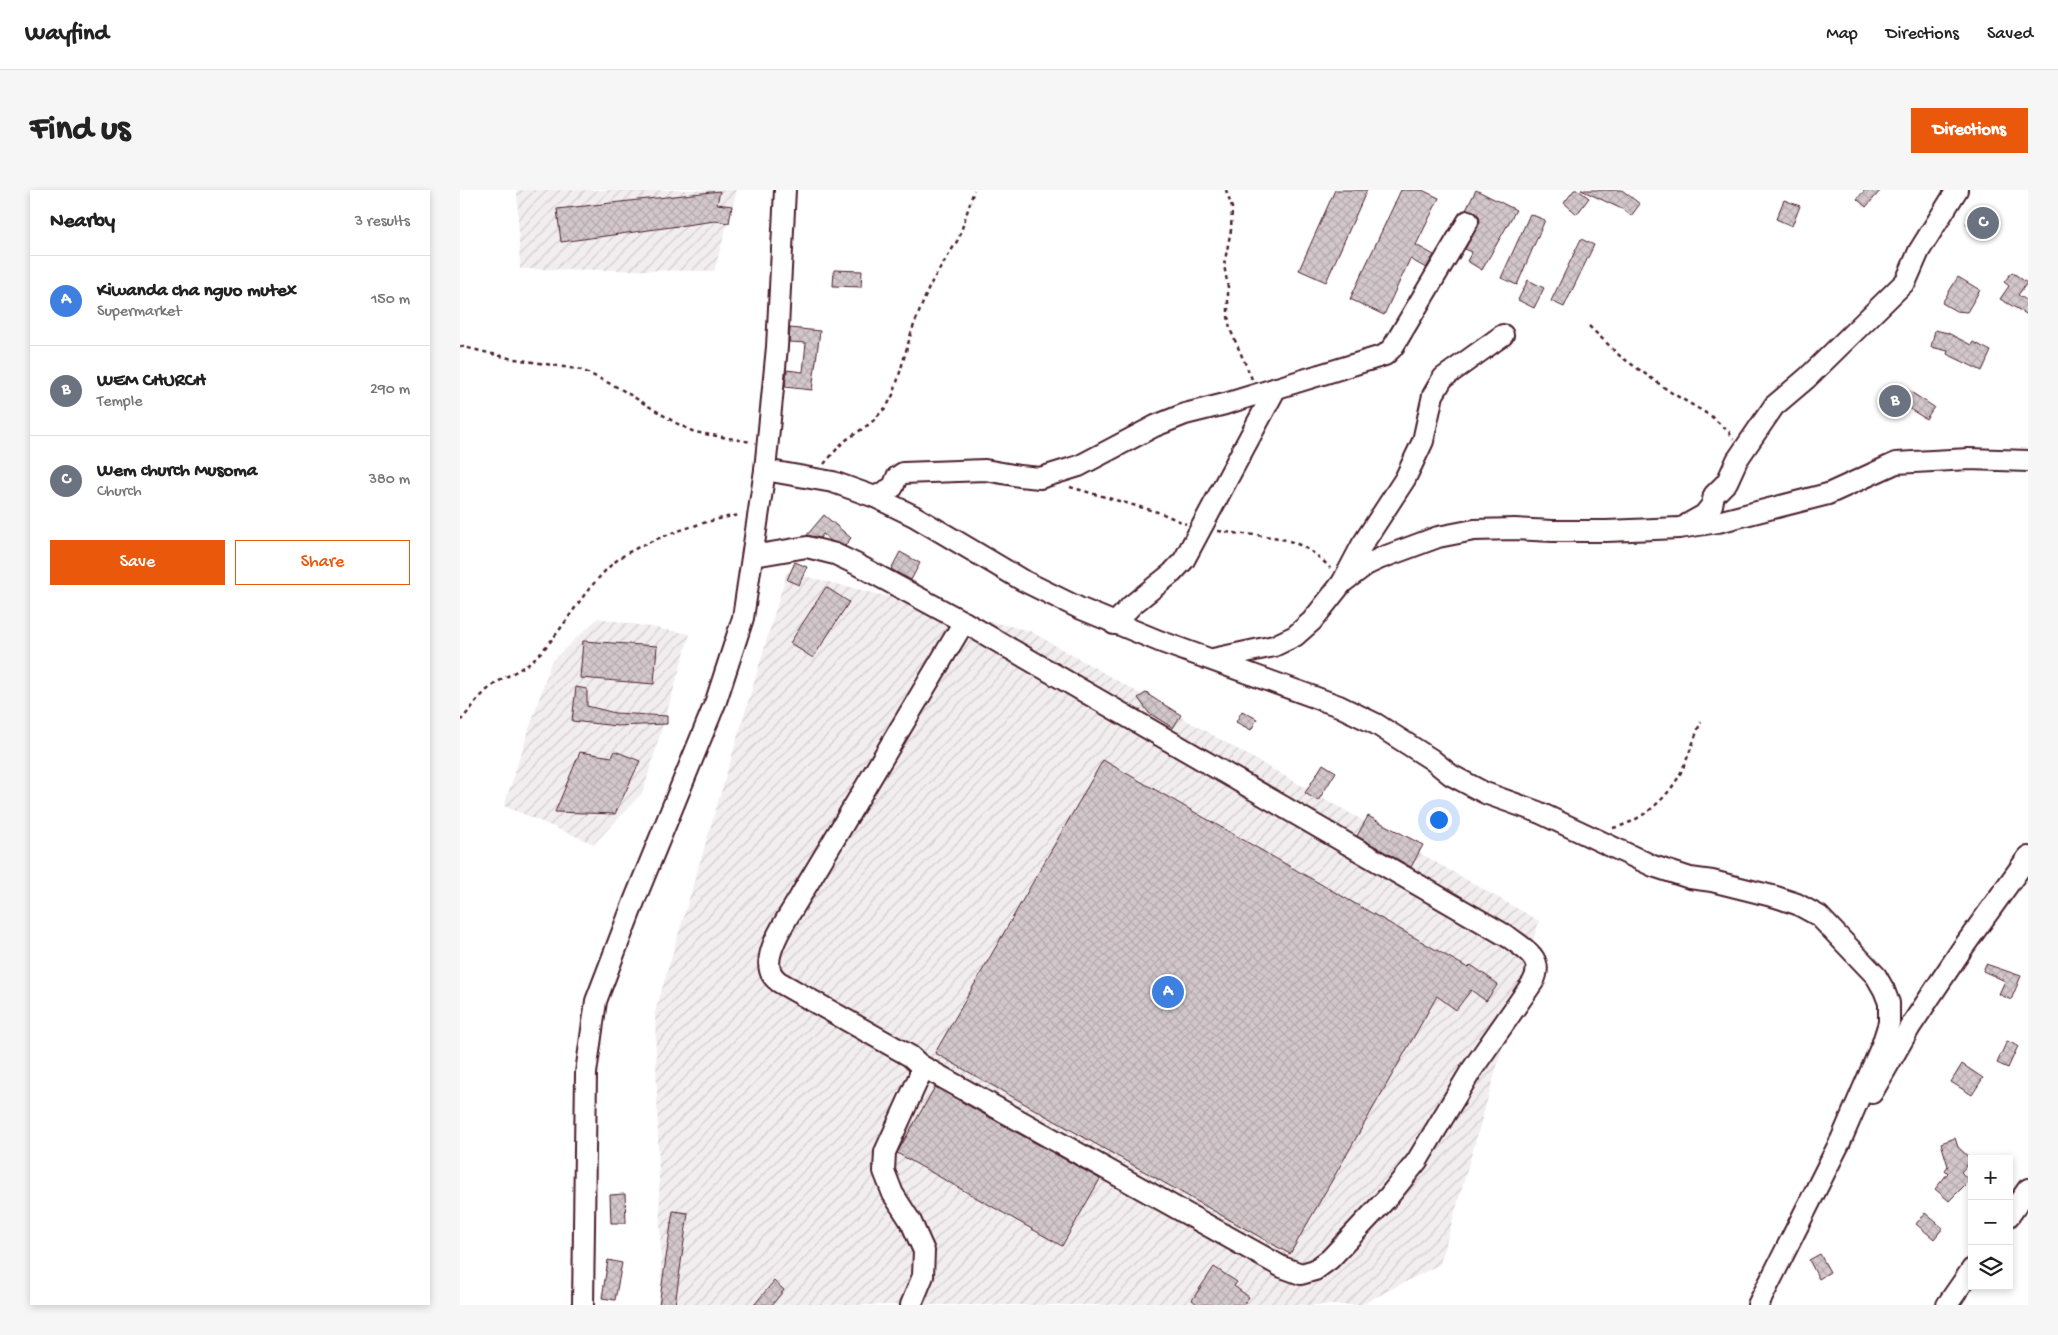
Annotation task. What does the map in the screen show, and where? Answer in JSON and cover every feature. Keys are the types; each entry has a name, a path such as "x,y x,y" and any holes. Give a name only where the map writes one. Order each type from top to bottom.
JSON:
{"street":[{"path":"583,1305 586,1073 596,1001 635,899 716,700 743,618 766,470 777,346 785,190"},
{"path":"1679,528 1704,515 1712,504 1714,495 1727,482 1737,460 1774,406 1807,378 1906,281 1919,251 1957,190"},
{"path":"875,497 893,487 897,477 903,473 985,470 1040,478 1086,463 1155,426 1185,414 1385,355 1393,347 1468,221"},
{"path":"1212,659 1274,646 1295,636 1318,615 1342,583 1362,544 1405,479 1423,442 1433,395 1443,378 1503,335"},
{"path":"1114,624 1139,598 1172,573 1184,560 1201,529 1267,390"},
{"path":"1342,583 1366,565 1381,558 1438,537 1474,530 1607,531 1679,528 1718,522 1828,494 1896,463 1969,459 2028,461"},
{"path":"766,470 833,482 875,497 914,516 1022,580 1114,624 1339,706 1384,729 1431,759 1451,775 1485,793 1538,812 1653,866 1690,878 1712,880 1797,904 1819,916 1876,976 1889,1003 1889,1023 1882,1045 1841,1140 1758,1305"},
{"path":"753,556 807,547 822,550 856,564 964,622 1510,938 1533,956 1538,966 1538,973 1471,1071 1412,1168 1389,1196 1330,1259 1315,1270 1301,1274 1282,1267 920,1065 910,1056 778,982 770,972 768,960 776,940 800,896 964,622"},
{"path":"1851,1115 1870,1096 1915,1020 1962,949 2028,857"},
{"path":"910,1305 923,1276 924,1251 911,1222 892,1194 884,1171 885,1152 920,1075 920,1065"},
{"path":"2013,1210 2028,1189"},
{"path":"1946,1305 1968,1275"}],"path":[{"path":"811,478 843,442 871,424 887,406 894,393 912,330 934,279 959,238 974,190"},
{"path":"1226,190 1232,208 1231,230 1224,265 1228,287 1230,329 1267,390"},
{"path":"1589,326 1620,356 1672,392 1703,410 1729,432 1732,437 1737,460"},
{"path":"460,346 509,358 582,370 619,388 694,432 767,444"},
{"path":"1040,478 1160,514 1201,529 1294,541 1308,548 1323,560 1342,583"},
{"path":"460,721 487,690 537,657 566,622 572,609 594,583 621,557 658,539 726,517 760,515"},
{"path":"1585,833 1616,828 1650,810 1666,794 1679,776 1700,721"}],"shaded area":[{"path":"517,190 737,190 714,271 520,269"},
{"path":"787,572 1030,631 1539,921 1440,1264 1361,1305 662,1305 655,1012"},
{"path":"598,618 690,634 643,792 594,844 504,806 551,662"}],"building":[{"path":"1335,190 1367,190 1326,282 1299,270"},
{"path":"1401,190 1422,190 1439,198 1416,245 1434,255 1426,268 1410,259 1384,315 1350,299"},
{"path":"1476,190 1516,210 1482,270 1467,261 1472,252 1465,249 1480,222 1479,216 1474,211 1466,210"},
{"path":"1574,190 1578,190 1589,198 1577,214 1564,203"},
{"path":"1581,190 1622,190 1640,204 1631,216 1624,210"},
{"path":"1865,190 1881,190 1866,207 1857,199"},
{"path":"720,191 717,204 732,206 729,223 715,221 561,242 557,209"},
{"path":"1784,200 1800,206 1792,226 1776,219"},
{"path":"1977,207 1999,221 1989,238 1966,224"},
{"path":"1530,214 1545,220 1517,285 1501,278"},
{"path":"1581,239 1594,245 1564,307 1551,301"},
{"path":"834,270 862,271 861,287 833,286"},
{"path":"2012,272 2027,283 2018,295 2028,301 2028,315 2000,299 2009,286 2004,282"},
{"path":"1958,277 1980,290 1967,312 1956,311 1942,303"},
{"path":"1528,280 1544,288 1534,308 1518,300"},
{"path":"790,328 820,331 812,390 785,387 787,370 803,372 806,343 789,342"},
{"path":"1935,330 1948,333 1971,345 1973,342 1991,351 1982,371 1947,354 1948,351 1931,347"},
{"path":"1900,385 1934,407 1926,419 1892,398"},
{"path":"824,515 851,538 845,546 831,541 823,534 820,538 807,535"},
{"path":"900,552 920,563 911,580 891,569"},
{"path":"795,562 807,567 799,585 787,580"},
{"path":"826,587 849,602 813,658 790,643"},
{"path":"583,641 657,646 654,684 580,678"},
{"path":"576,687 587,689 587,706 615,713 667,716 667,724 617,726 572,721"},
{"path":"1147,692 1150,696 1181,715 1173,728 1149,713 1138,698"},
{"path":"1242,711 1257,719 1251,730 1236,722"},
{"path":"615,751 640,761 615,814 555,812 580,752 612,757"},
{"path":"1103,760 1468,968 1471,965 1498,984 1486,1001 1471,990 1456,1010 1437,996 1290,1254 935,1053"},
{"path":"1323,764 1336,772 1318,801 1305,793"},
{"path":"1368,816 1423,845 1411,867 1357,836"},
{"path":"1986,964 2021,976 2011,1000 1999,994 2005,981 1983,971"},
{"path":"2007,1041 2018,1046 2008,1068 1997,1063"},
{"path":"1962,1064 1983,1078 1972,1095 1951,1082"},
{"path":"935,1087 1100,1179 1062,1246 897,1153"},
{"path":"1955,1138 1958,1147 1968,1156 1968,1164 1961,1172 1968,1182 1949,1201 1935,1189 1948,1173 1945,1170 1948,1166 1941,1143"},
{"path":"625,1194 626,1223 611,1223 610,1195"},
{"path":"673,1211 688,1213 675,1305 659,1305"},
{"path":"1925,1213 1943,1228 1934,1239 1916,1224"},
{"path":"1820,1254 1830,1272 1819,1279 1809,1260"},
{"path":"608,1260 622,1263 615,1300 602,1298"},
{"path":"1214,1267 1237,1282 1234,1286 1249,1297 1243,1305 1198,1305 1192,1300"},
{"path":"774,1281 784,1290 772,1305 754,1305"}],"place":[{"name":"Wem church Musoma","path":"1983,223"},
{"name":"WEM CHURCH","path":"1895,401"},
{"name":"Kiwanda cha nguo mutex","path":"1168,992"}]}
